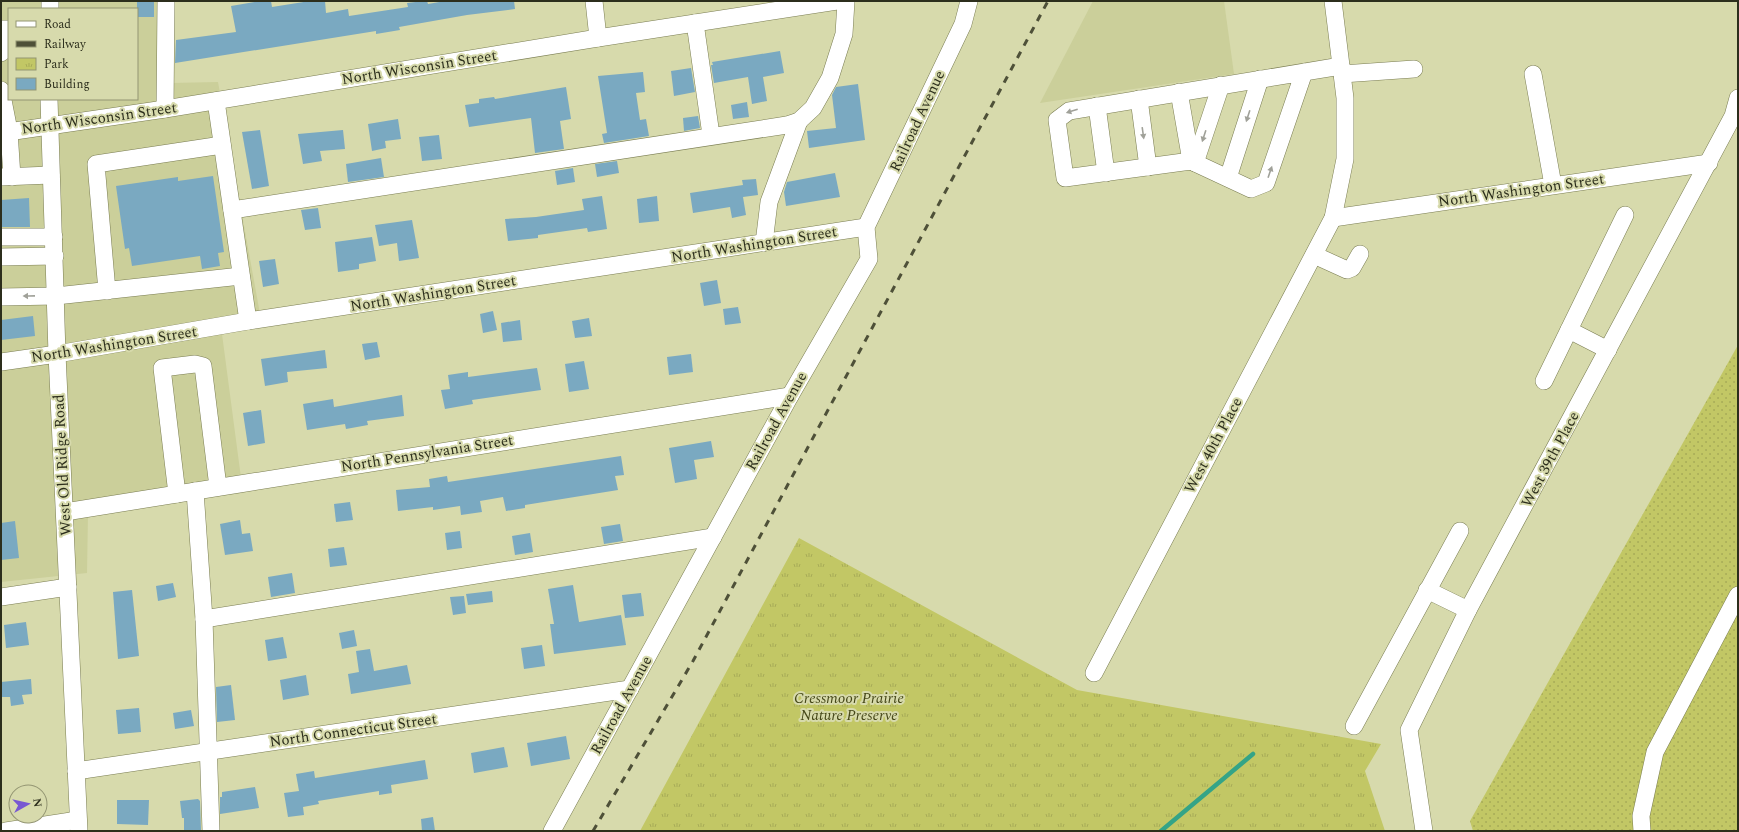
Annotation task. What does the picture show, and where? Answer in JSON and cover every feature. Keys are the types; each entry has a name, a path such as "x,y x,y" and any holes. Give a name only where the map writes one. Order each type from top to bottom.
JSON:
{"street":[{"path":"165,109 166,1"},
{"path":"594,1 598,38"},
{"name":"North Wisconsin Street","path":"5,132 216,101 598,38 837,1"},
{"path":"232,210 711,135 787,125 799,121 813,108 830,78 844,34 846,1"},
{"name":"Railroad Avenue","path":"552,831 790,396 869,259 866,227 963,24 969,1"},
{"name":"West 40th Place","path":"1094,673 1333,218 1345,159 1345,98 1333,1"},
{"path":"695,23 711,135"},
{"path":"1,53 6,48 8,43"},
{"path":"1304,72 1266,183 1251,189 1193,162 1065,178 1057,120 1069,111 1304,72 1342,70 1414,70"},
{"path":"1533,74 1553,185"},
{"path":"1228,178 1260,79"},
{"path":"1193,162 1221,86"},
{"path":"1,90 5,132 6,177 51,175"},
{"path":"1179,92 1193,162"},
{"name":"West 39th Place","path":"1424,831 1409,730 1468,610 1733,116 1738,98"},
{"path":"1139,99 1148,167"},
{"name":"West Old Ridge Road","path":"49,100 57,354 79,825"},
{"path":"216,101 248,322"},
{"path":"1097,106 1106,173"},
{"path":"764,243 769,202 799,121"},
{"path":"107,291 96,164 222,145"},
{"name":"North Washington Street","path":"1333,218 1709,162"},
{"path":"1544,381 1625,215"},
{"name":"North Washington Street","path":"1,362 248,322 866,227"},
{"path":"1,237 54,237"},
{"path":"1314,255 1347,270 1352,268 1360,254"},
{"path":"1,257 54,256"},
{"path":"1,296 56,296 241,276"},
{"path":"1569,330 1608,350"},
{"path":"176,494 162,368 195,364 203,366 218,487"},
{"name":"North Pennsylvania Street","path":"65,512 790,396"},
{"path":"195,490 204,619 211,831"},
{"path":"1354,726 1460,531"},
{"path":"204,619 713,537"},
{"path":"1,598 68,587"},
{"path":"1427,590 1468,610"},
{"path":"1642,831 1641,816 1655,752 1738,595"},
{"name":"North Connecticut Street","path":"76,771 630,689"},
{"path":"6,831 79,825"}],"shaded area":[{"path":"1,1 171,1 170,83 218,82 262,325 222,334 243,493 88,514 87,573 1,582"},
{"path":"1093,1 1224,1 1234,74 1040,103"}],"green space":[{"path":"1738,345 1738,831 1473,831 1470,821"},
{"name":"Cressmoor Prairie Nature Preserve","path":"799,538 1077,690 1381,744 1365,771 1385,831 640,831"}],"building":[{"path":"137,1 154,1 154,17 138,17"},
{"path":"261,1 271,1 272,7 310,1 325,1 326,13 348,9 349,16 408,7 407,3 424,1 427,1 428,4 445,1 514,1 515,9 467,15 399,27 400,30 376,34 376,31 175,63 176,40 236,32 231,6"},
{"path":"780,51 784,73 763,77 767,101 752,104 748,77 714,83 711,65 713,65 712,62"},
{"path":"691,68 695,92 674,96 671,71"},
{"path":"643,72 645,92 636,93 640,120 646,119 649,136 604,143 602,134 607,133 598,76"},
{"path":"858,84 865,140 809,148 807,131 836,128 832,95 836,87"},
{"path":"566,87 571,119 560,121 564,149 535,153 531,118 469,127 465,105 479,103 479,99 494,97 495,99"},
{"path":"747,102 749,117 733,119 731,105"},
{"path":"698,116 700,128 684,131 683,118"},
{"path":"398,119 401,139 385,141 386,148 372,151 368,124"},
{"path":"260,130 269,186 252,189 242,132"},
{"path":"343,130 345,149 320,151 322,161 303,164 298,134"},
{"path":"439,135 442,159 422,161 419,137"},
{"path":"381,158 384,177 348,182 346,164"},
{"path":"617,161 619,173 597,177 595,164"},
{"path":"573,168 575,182 557,185 555,171"},
{"path":"835,173 840,197 786,206 784,192 787,182"},
{"path":"213,176 224,252 218,253 220,266 202,269 200,256 132,266 129,248 125,249 116,186 178,177 178,181"},
{"path":"756,179 758,195 743,197 746,215 732,218 730,207 693,213 690,193 743,185 742,180"},
{"path":"602,196 607,229 588,232 587,228 538,235 538,238 508,241 505,219 536,217 584,210 582,199"},
{"path":"657,196 659,221 639,223 637,199"},
{"path":"29,198 30,227 1,227 1,200"},
{"path":"318,208 321,228 305,230 301,210"},
{"path":"412,220 419,258 399,261 397,243 379,246 375,225"},
{"path":"372,237 376,261 359,264 359,269 338,272 335,242"},
{"path":"275,259 279,284 263,287 259,261"},
{"path":"717,280 721,303 704,306 700,283"},
{"path":"738,307 741,323 725,325 723,309"},
{"path":"493,311 497,330 483,333 480,314"},
{"path":"33,316 35,336 1,340 1,320"},
{"path":"589,318 592,336 575,338 572,321"},
{"path":"520,320 522,340 503,342 501,323"},
{"path":"377,342 380,357 365,360 362,344"},
{"path":"325,350 327,368 287,372 288,382 265,386 261,359"},
{"path":"691,354 693,372 669,375 667,357"},
{"path":"584,361 589,389 569,392 565,364"},
{"path":"537,368 541,390 472,400 473,404 445,409 441,390 450,389 448,375 468,372 468,377"},
{"path":"402,395 404,416 367,421 368,425 346,429 345,424 307,430 303,404 333,399 334,407"},
{"path":"261,410 265,443 248,446 243,413"},
{"path":"711,441 714,457 694,460 697,479 675,483 669,448"},
{"path":"621,456 624,475 615,476 618,490 525,505 525,508 506,511 503,497 480,501 482,512 461,515 460,506 433,510 433,507 398,511 396,490 430,487 429,479 447,476 448,482"},
{"path":"350,502 353,520 336,522 334,504"},
{"path":"240,520 242,534 250,533 253,551 225,555 220,524"},
{"path":"15,521 19,558 1,560 1,523"},
{"path":"620,524 623,541 604,544 601,527"},
{"path":"460,531 462,548 447,550 445,533"},
{"path":"530,533 533,552 515,555 512,536"},
{"path":"344,547 347,565 330,567 328,549"},
{"path":"292,573 295,593 271,597 268,577"},
{"path":"173,583 176,597 158,601 156,586"},
{"path":"573,585 579,622 621,615 626,645 554,654 550,624 554,624 548,589"},
{"path":"132,590 139,656 118,659 113,592"},
{"path":"492,591 493,602 468,605 466,594"},
{"path":"641,593 644,616 625,618 622,595"},
{"path":"464,596 466,613 453,615 450,597"},
{"path":"26,622 29,645 6,648 4,625"},
{"path":"354,630 357,646 342,649 339,633"},
{"path":"283,637 287,658 268,661 265,640"},
{"path":"542,645 545,666 524,669 521,648"},
{"path":"370,649 374,671 407,665 411,684 351,694 348,674 359,672 356,651"},
{"path":"306,675 309,695 283,700 280,680"},
{"path":"31,679 32,694 22,695 24,704 11,706 10,697 1,697 1,682"},
{"path":"231,685 235,720 217,722 216,687"},
{"path":"139,708 141,732 118,734 116,710"},
{"path":"191,710 194,726 175,729 173,713"},
{"path":"566,736 570,759 531,766 527,743"},
{"path":"504,747 508,767 474,773 471,753"},
{"path":"425,760 428,779 391,785 392,793 379,795 379,791 318,801 319,804 303,807 304,815 288,817 284,793 299,791 296,774 314,771 315,778"},
{"path":"255,787 259,808 220,814 220,797 222,797 222,792"},
{"path":"198,799 200,801 201,831 184,831 184,818 182,818 180,801"},
{"path":"117,800 149,800 148,825 117,824"},
{"path":"433,817 435,831 422,831 421,819"}],"waterway":[{"path":"1161,831 1253,754"}],"railway":[{"path":"593,831 693,661 1048,1"}]}
